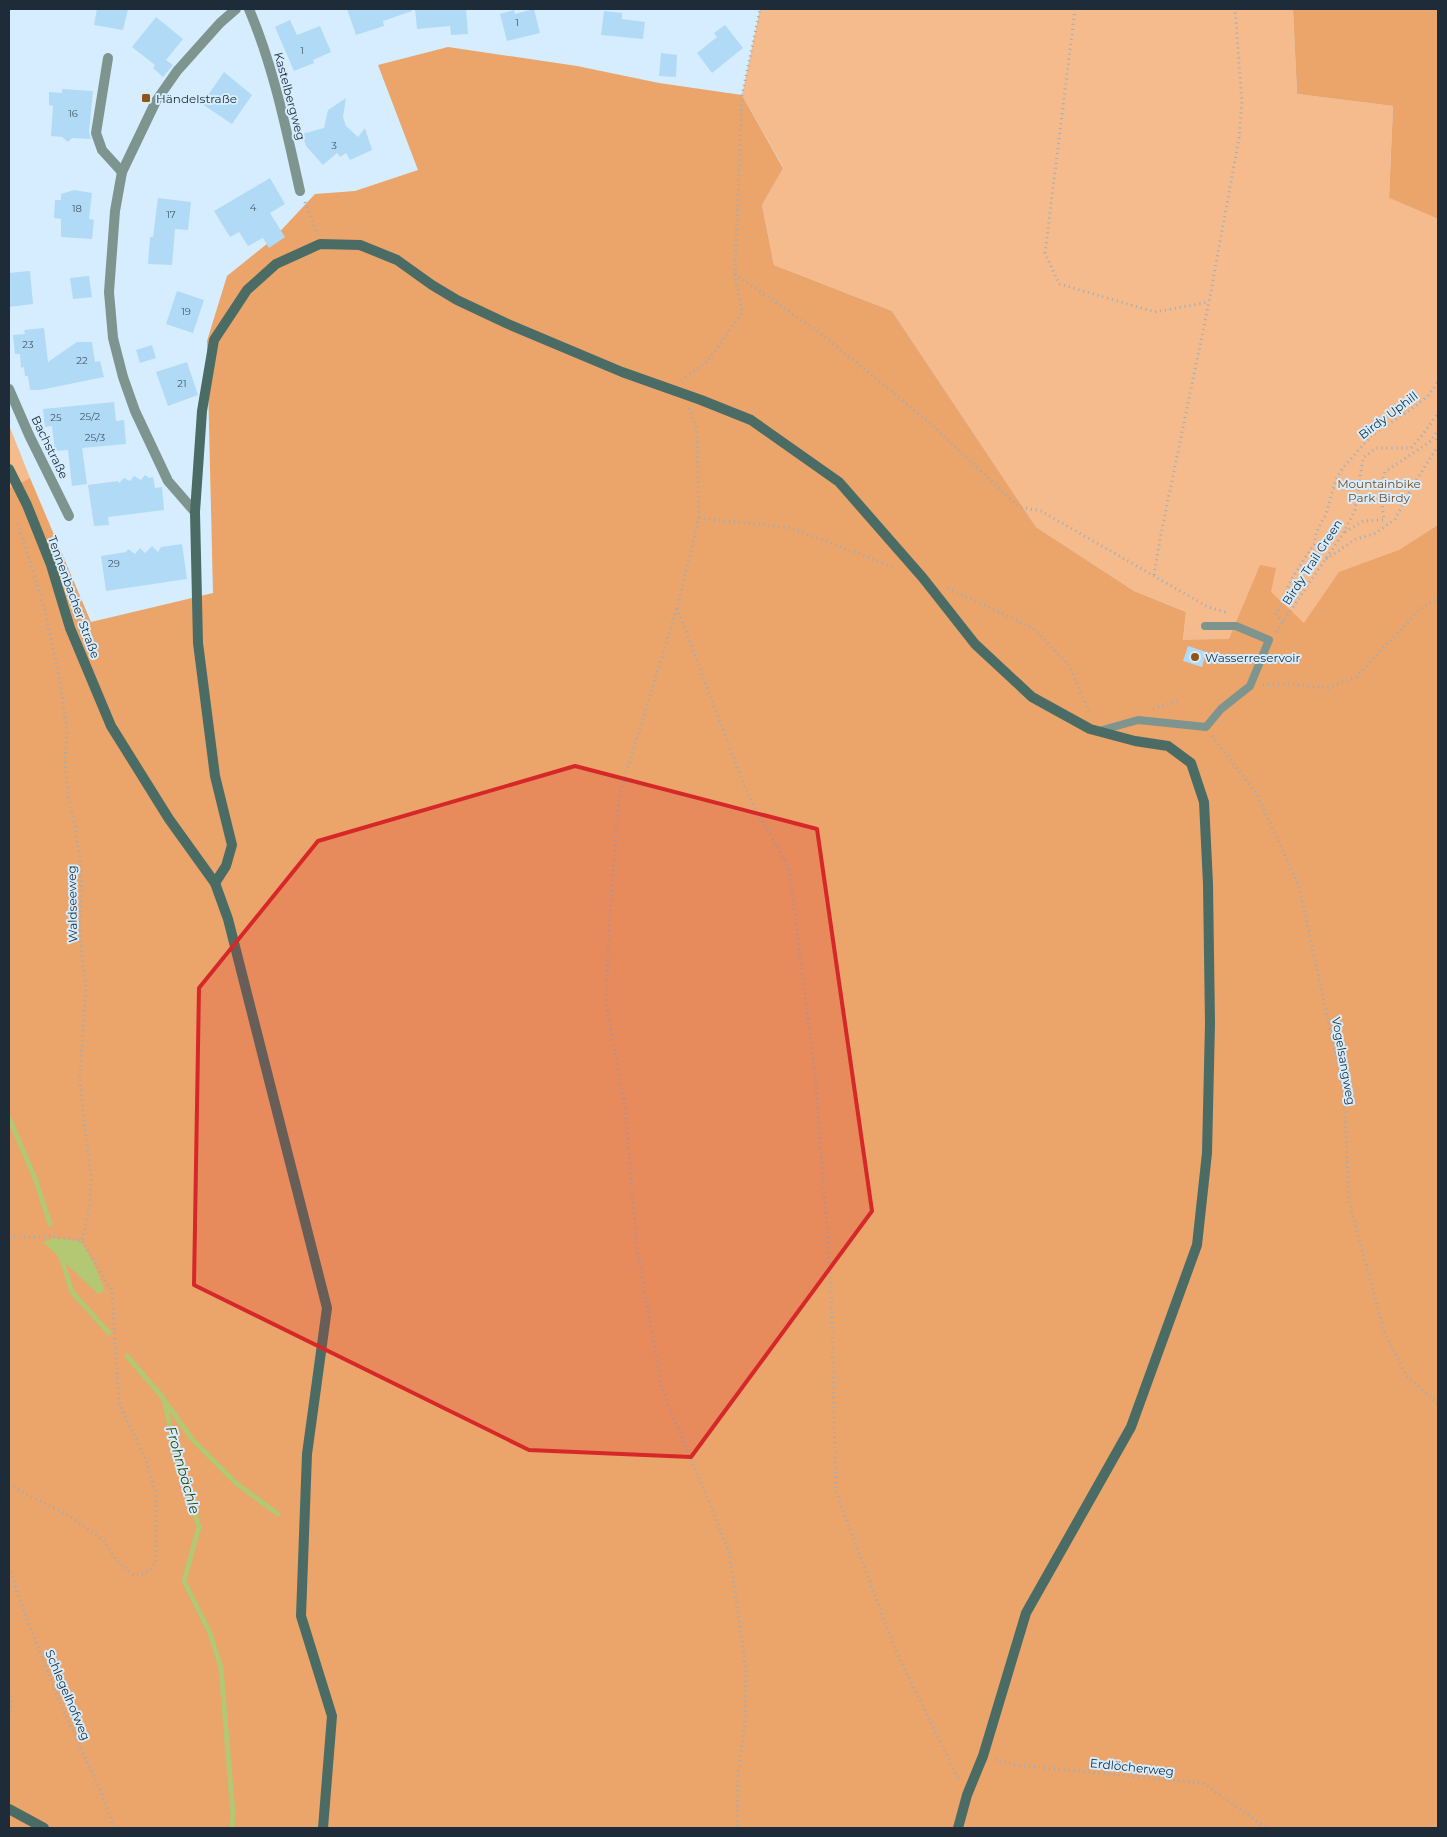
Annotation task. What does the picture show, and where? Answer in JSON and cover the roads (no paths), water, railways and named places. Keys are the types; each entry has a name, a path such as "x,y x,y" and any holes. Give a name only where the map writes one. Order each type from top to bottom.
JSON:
{"street":[{"path":"195,512 168,481 123,377 113,338 109,292 115,211 122,172 156,101 177,71 220,23 236,9"},
{"name":"Kastelbergweg","path":"249,9 260,36 277,90 300,191"},
{"path":"108,58 96,133 102,150 122,172"},
{"path":"215,883 226,866 232,845 214,776 198,643 195,512 202,411 214,340 248,290 276,264 320,244 360,244 397,260 432,285 500,320 622,372 702,400 750,420 839,482 923,578 975,644 1032,697 1090,730 1135,741 1168,746 1191,763 1204,802 1208,884 1210,1024 1206,1162 1196,1245 1131,1427 1026,1613 983,1756 966,1795 958,1828"},
{"name":"Bachstraße","path":"9,389 29,435 69,516"},
{"name":"Tennenbacher Straße","path":"9,469 51,565 70,628 111,726 169,819 215,883 228,919 327,1308 307,1454 300,1616 332,1716 323,1828"},
{"path":"9,1809 44,1828"}],"lane":[{"path":"1097,731 1138,720 1206,727 1221,709 1250,686 1269,640 1236,626 1205,626"}],"waterway":[{"name":"Frohnbächle","path":"9,1118 35,1178 50,1224"},
{"name":"Frohnbächle","path":"60,1254 72,1292 109,1333"},
{"name":"Frohnbächle","path":"127,1356 164,1399 178,1462 199,1527 184,1581 210,1633 221,1668 233,1815 232,1828"},
{"path":"166,1403 193,1440 237,1484 278,1514"}],"place":[{"name":"Händelstraße","path":"146,98"},
{"name":"Wasserreservoir","path":"1195,657"}],"park label":[{"name":"Mountainbike Park Birdy","path":"1379,490"}]}
